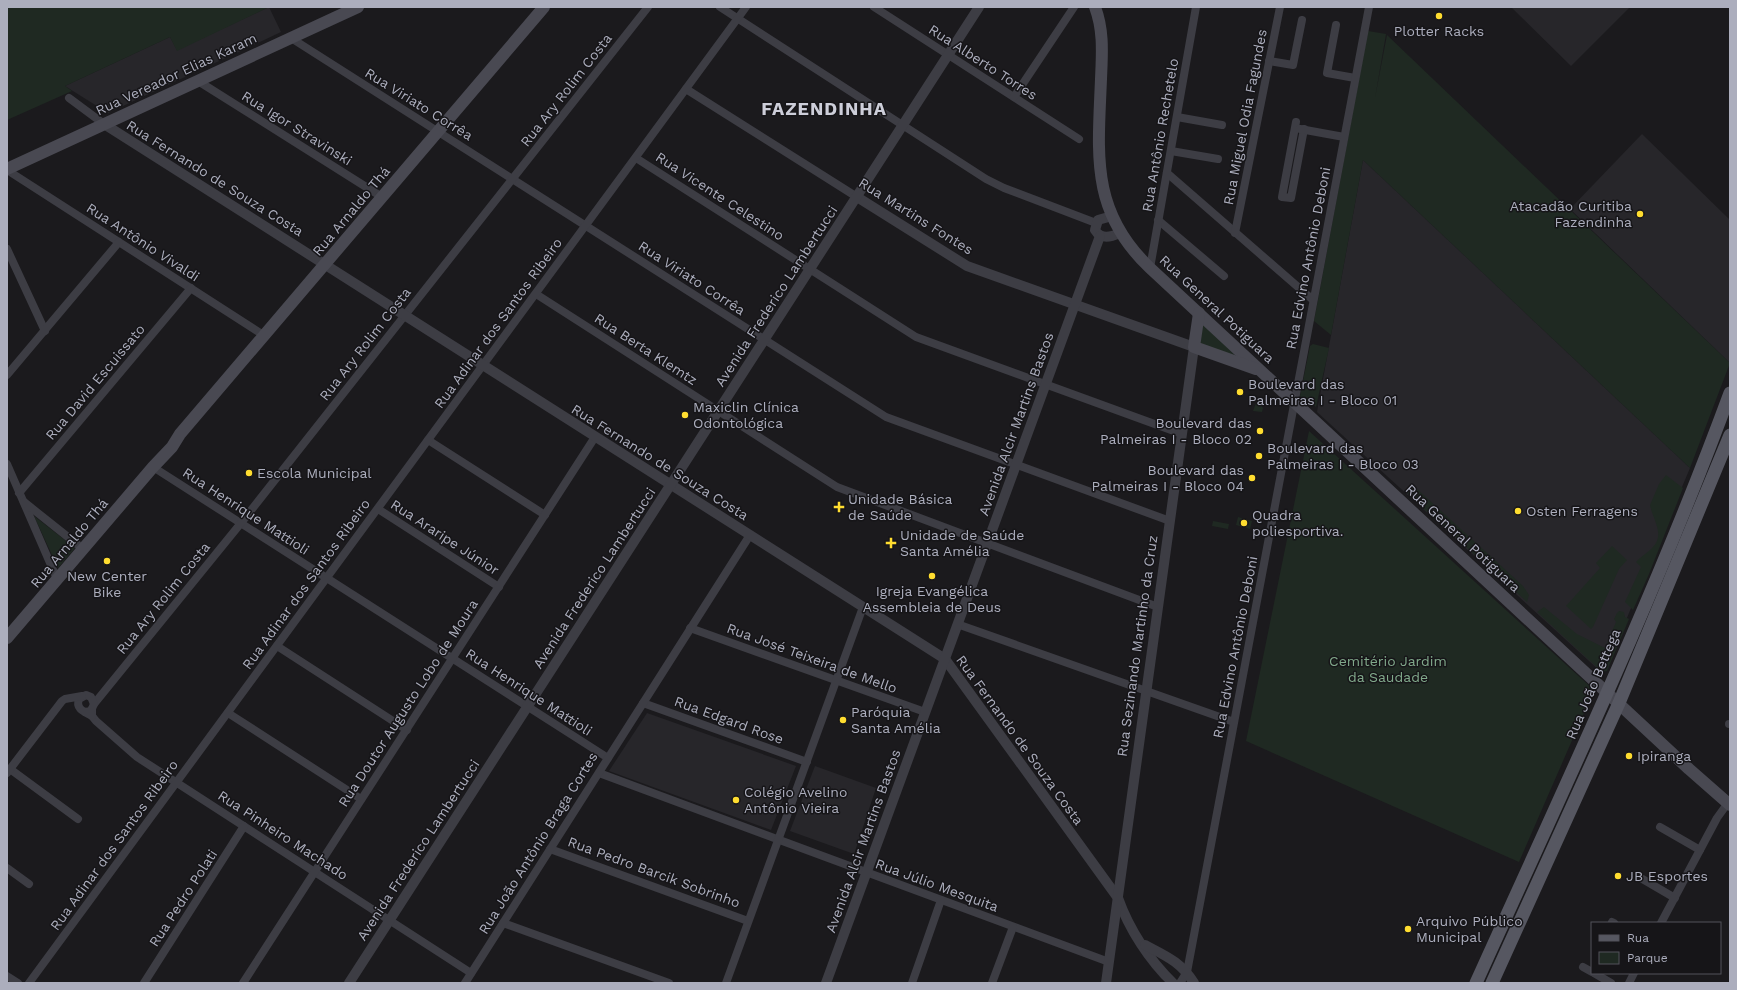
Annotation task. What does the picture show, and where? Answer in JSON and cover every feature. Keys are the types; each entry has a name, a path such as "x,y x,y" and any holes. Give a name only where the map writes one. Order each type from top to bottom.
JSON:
{"main road":[{"name":"Rua Vereador Elias Karam","path":"7,170 358,7"},
{"name":"Rua Arnaldo Thá","path":"7,638 153,467 159,454 180,434 544,7"},
{"name":"Rua General Potiguara","path":"1095,7 1100,22 1102,43 1099,160 1104,193 1120,233 1134,252 1619,703 1729,803"},
{"name":"Rua Sezinando Martinho da Cruz","path":"1194,347 1199,313"},
{"name":"Rua Martins Fontes","path":"1194,347 1261,371"},
{"name":"Rua João Bettega","path":"1476,983 1608,692 1714,437 1730,393"},
{"path":"1484,966 1494,977 1619,703 1729,438 1714,437"},
{"path":"1707,453 1721,458"},
{"path":"1490,951 1503,957"}],"street":[{"name":"Rua Ary Rolim Costa","path":"65,699 86,695 91,708 241,523 648,7"},
{"path":"720,7 998,185 1096,223"},
{"name":"Rua Adinar dos Santos Ribeiro","path":"29,983 746,7"},
{"name":"Avenida Frederico Lambertucci","path":"349,983 979,7"},
{"path":"1014,97 1074,7"},
{"name":"Rua Antônio Rechetelo","path":"1150,268 1196,7"},
{"name":"Rua Miguel Odia Fagundes","path":"1235,233 1280,7"},
{"name":"Rua Edvino Antônio Deboni","path":"1180,983 1187,972 1369,7"},
{"name":"Rua Alberto Torres","path":"879,8 948,55 1079,139"},
{"path":"1269,61 1293,65 1302,20"},
{"path":"1336,25 1327,73 1355,78"},
{"name":"Rua Viriato Corrêa","path":"291,38 886,417 1170,520"},
{"name":"Rua Igor Stravinski","path":"198,81 382,197"},
{"name":"Rua Martins Fontes","path":"686,89 963,264 1194,347"},
{"name":"Rua Fernando de Souza Costa","path":"69,98 104,124 945,659 1118,898 1128,923 1158,966 1173,983"},
{"path":"1177,117 1222,125"},
{"path":"1298,127 1344,137"},
{"path":"1298,127 1291,198 1282,197 1298,127"},
{"path":"1171,151 1218,159"},
{"name":"Rua Vicente Celestino","path":"636,158 920,338 1182,434"},
{"name":"Rua Antônio Vivaldi","path":"7,170 264,336"},
{"path":"1167,173 1313,300"},
{"path":"1112,216 1101,218 1096,223 1095,230 1100,236 1107,237 1120,233"},
{"path":"1158,220 1224,276"},
{"name":"Avenida Alcir Martins Bastos","path":"826,983 1100,236"},
{"path":"7,375 119,242"},
{"path":"7,249 45,331"},
{"name":"Rua David Escuissato","path":"19,493 191,288"},
{"name":"Rua Berta Klemtz","path":"536,294 839,488 1158,607"},
{"name":"Rua Sezinando Martinho da Cruz","path":"1106,983 1194,347"},
{"name":"Rua Doutor Augusto Lobo de Moura","path":"243,983 595,437"},
{"path":"428,440 545,515"},
{"path":"7,464 57,579"},
{"name":"Rua Henrique Mattioli","path":"153,467 608,758"},
{"path":"23,501 83,549"},
{"name":"Rua Araripe Júnior","path":"378,509 499,587"},
{"name":"Rua João Antônio Braga Cortes","path":"465,983 750,535"},
{"path":"726,983 863,607"},
{"path":"957,624 1234,722"},
{"name":"Rua José Teixeira de Mello","path":"690,628 925,712"},
{"path":"277,646 407,730"},
{"path":"78,819 9,771 65,699 78,705 79,699 82,696"},
{"name":"Rua Edgard Rose","path":"643,703 807,762"},
{"name":"Rua Pinheiro Machado","path":"78,705 80,709 91,708 126,748 471,973"},
{"path":"228,713 362,800"},
{"name":"Rua Júlio Mesquita","path":"599,773 1109,962"},
{"path":"1662,922 1717,818 1729,803"},
{"name":"Rua Pedro Polati","path":"144,983 244,826"},
{"path":"1660,827 1700,850"},
{"name":"Rua Pedro Barcik Sobrinho","path":"550,849 748,921"},
{"path":"7,868 29,884"},
{"path":"1639,877 1674,898"},
{"path":"912,983 941,900"},
{"path":"503,923 669,983"},
{"path":"992,983 1013,927"},
{"name":"Rua Fernando de Souza Costa","path":"1143,944 1173,960 1187,972 1194,983"},
{"path":"1583,967 1591,972"},
{"path":"1595,974 1611,983"},
{"path":"1629,983 1634,974"},
{"path":"7,976 18,983"}],"shaded area":[{"path":"269,7 281,32 108,113 65,86 170,37 177,50"},
{"path":"1511,7 1630,7 1571,66"},
{"path":"1642,134 1730,220 1730,363 1570,209"},
{"path":"1363,160 1690,468 1605,670 1600,671 1317,412"},
{"name":"Colégio Avelino Antônio Vieira","path":"647,713 796,766 771,830 609,771"},
{"path":"815,766 876,788 854,854 790,831"}],"green space":[{"path":"7,7 269,7 177,51 170,37 65,86 72,91 7,120"},
{"path":"1368,31 1386,34 1375,98 1387,35 1730,363 1690,468 1363,160 1331,335 1314,321"},
{"path":"1203,324 1237,357 1200,344"},
{"path":"1313,344 1329,348 1316,407 1300,396 1310,346"},
{"path":"1258,398 1262,401 1260,404 1263,408 1262,412 1253,411"},
{"name":"Cemitério Jardim da Saudade","path":"1309,431 1594,690 1519,862 1246,741"},
{"path":"1666,475 1683,488 1633,610 1625,602 1641,567 1636,562 1651,549 1658,537 1657,527 1650,505 1659,484"},
{"path":"1412,488 1416,488 1523,586 1529,595 1527,602 1416,502 1407,493"},
{"path":"34,516 75,548 58,568"},
{"name":"Quadra poliesportiva.","path":"1238,517 1252,521 1250,529 1236,525"},
{"path":"1213,521 1229,524 1228,529 1212,526"},
{"path":"1612,546 1627,560 1619,569 1591,629 1566,606 1600,568 1596,563"},
{"path":"1544,607 1577,634 1605,648 1616,622 1614,619 1617,613 1619,611 1624,612 1625,617 1629,619 1607,671 1602,672 1537,612"}],"place":[{"name":"Plotter Racks","path":"1439,16"},
{"name":"Atacadão Curitiba Fazendinha","path":"1640,214"},
{"name":"Boulevard das Palmeiras I - Bloco 01","path":"1240,392"},
{"name":"Maxiclin Clínica Odontológica","path":"685,415"},
{"name":"Boulevard das Palmeiras I - Bloco 02","path":"1260,431"},
{"name":"Boulevard das Palmeiras I - Bloco 03","path":"1259,456"},
{"name":"Escola Municipal","path":"249,473"},
{"name":"Boulevard das Palmeiras I - Bloco 04","path":"1252,478"},
{"name":"Unidade Básica de Saúde","path":"839,507"},
{"name":"Osten Ferragens","path":"1518,511"},
{"name":"Quadra poliesportiva.","path":"1244,523"},
{"name":"Unidade de Saúde Santa Amélia","path":"891,543"},
{"name":"New Center Bike","path":"107,561"},
{"name":"Igreja Evangélica Assembleia de Deus","path":"932,576"},
{"name":"Paróquia Santa Amélia","path":"843,720"},
{"name":"Ipiranga","path":"1629,756"},
{"name":"Colégio Avelino Antônio Vieira","path":"736,800"},
{"name":"JB Esportes","path":"1618,876"},
{"name":"Arquivo Público Municipal","path":"1408,929"}],"district":[{"name":"FAZENDINHA","path":"824,108"}]}
